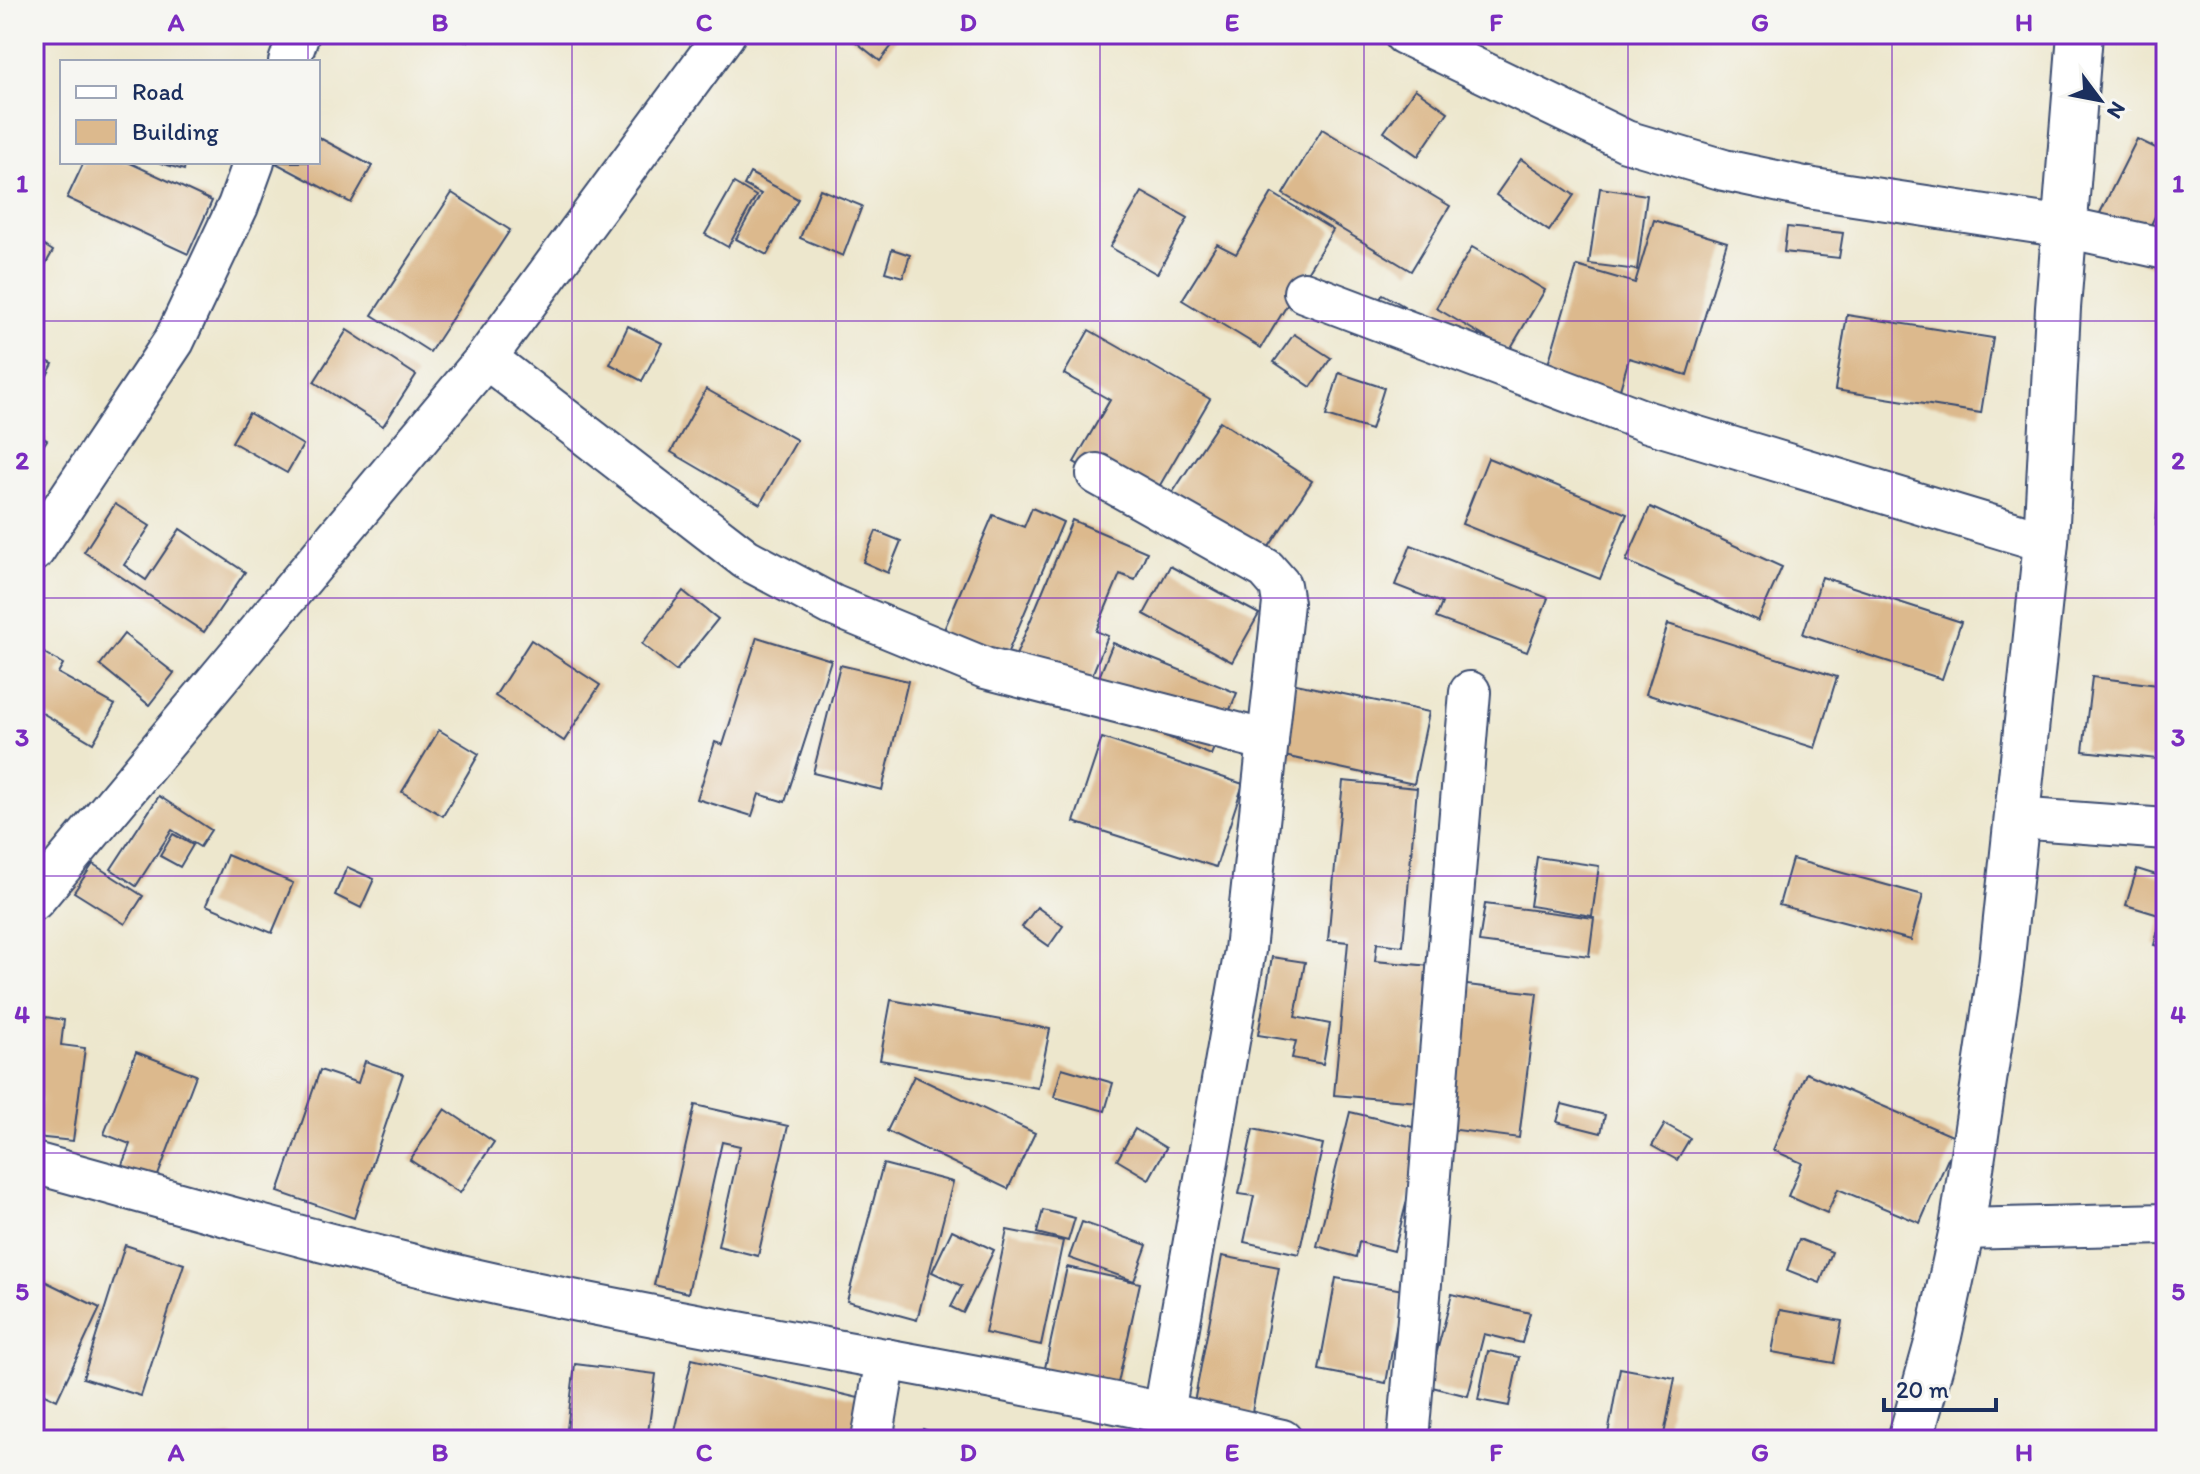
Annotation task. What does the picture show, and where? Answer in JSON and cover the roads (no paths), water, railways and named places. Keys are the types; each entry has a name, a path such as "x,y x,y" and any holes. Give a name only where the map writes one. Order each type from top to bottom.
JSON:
{"street":[{"path":"290,60 299,34"},
{"path":"34,900 486,358 725,34"},
{"path":"1404,34 1626,141 1724,170 1814,189 2065,227 2166,249"},
{"path":"1910,1440 1939,1336 1962,1229 2001,966 2046,542 2080,34"},
{"path":"34,551 174,341 238,206 253,164"},
{"path":"1304,292 1648,422 2046,542"},
{"path":"486,358 746,559 832,605 985,668 1268,741"},
{"path":"1097,474 1266,569 1280,585 1283,603 1245,950 1187,1424"},
{"path":"1408,1440 1470,692"},
{"path":"2017,818 2166,829"},
{"path":"34,1163 394,1260 521,1289 886,1359 1187,1424 1282,1440"},
{"path":"1962,1229 2166,1224"},
{"path":"872,1440 886,1359"}]}
